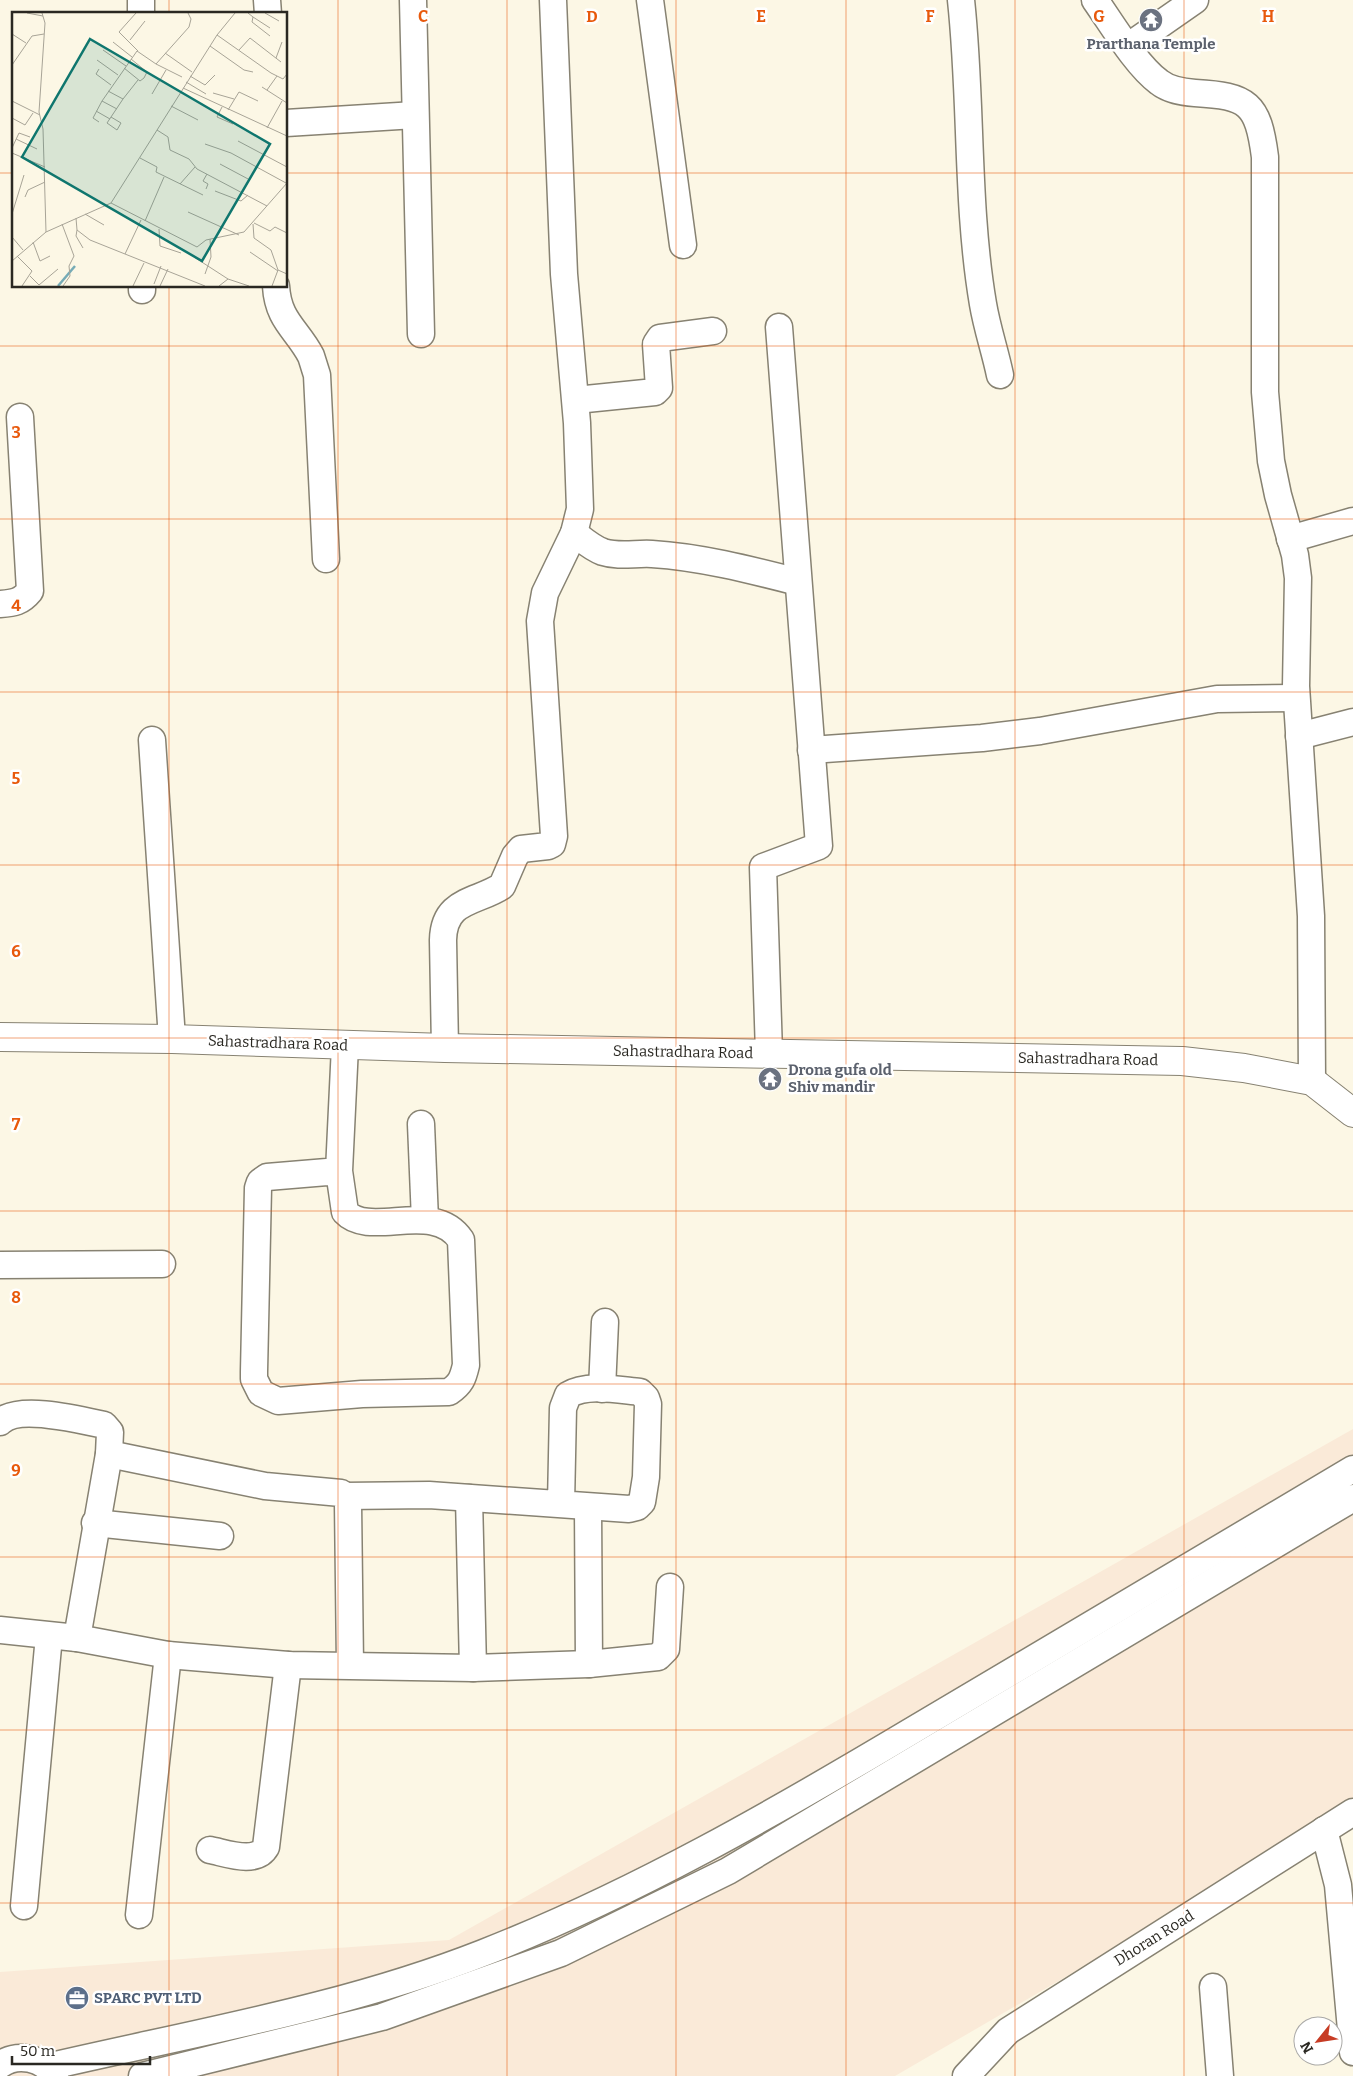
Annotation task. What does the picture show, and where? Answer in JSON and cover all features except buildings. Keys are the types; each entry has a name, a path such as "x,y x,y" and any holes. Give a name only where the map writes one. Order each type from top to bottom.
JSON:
{"main road":[{"name":"Sahastradhara Road","path":"0,1037 172,1039 345,1046 1182,1061 1244,1068 1312,1081 1353,1113"}],"street":[{"path":"413,0 421,334"},
{"path":"445,1048 443,940 445,925 449,916 454,909 465,902 502,886 515,856 521,849 544,847 553,841 554,827 540,621 549,583 574,533 580,509 576,400 564,274 553,0"},
{"path":"650,0 683,245"},
{"path":"961,0 973,209 983,305 1000,374"},
{"path":"1095,0 1140,63 1160,83 1180,92 1225,94 1237,98 1245,103 1256,116 1261,129 1265,157 1264,392 1271,462 1298,578 1296,698 1311,916 1312,1081"},
{"path":"1129,46 1195,0"},
{"path":"288,123 415,116"},
{"path":"276,288 278,304 283,317 311,357 317,375 326,559"},
{"path":"769,1053 764,866 819,846 779,327"},
{"path":"576,400 655,392 658,388 656,344 660,338 713,330"},
{"path":"0,604 16,603 24,599 30,591 20,417"},
{"path":"1290,539 1353,521"},
{"path":"574,533 594,549 605,553 652,554 756,571 798,582"},
{"path":"811,750 982,738 1040,731 1217,699 1296,698"},
{"path":"1298,736 1353,722"},
{"path":"152,740 172,1039"},
{"path":"339,1171 267,1176 260,1182 258,1188 254,1379 262,1393 268,1398 289,1402 362,1394 442,1394 459,1386 466,1365 463,1247 456,1233 447,1226 425,1220 358,1221 345,1212 339,1171 345,1046"},
{"path":"421,1124 425,1220"},
{"path":"0,1265 162,1264"},
{"path":"602,1389 605,1322"},
{"path":"109,1454 265,1486 341,1493 345,1496 429,1495 629,1509 636,1507 642,1502 646,1477 646,1398 640,1392 602,1389 578,1390 568,1394 565,1401 561,1504"},
{"path":"0,1422 11,1416 30,1414 60,1416 104,1425 111,1436 76,1638"},
{"path":"0,2064 16,2058 29,2058 51,2072 281,2014 378,1989 481,1954 557,1921 650,1878 715,1844 861,1761 1353,1469"},
{"path":"345,1496 348,1503 350,1665"},
{"path":"469,1498 473,1668"},
{"path":"142,2076 382,2017 571,1948 728,1871 1353,1498"},
{"path":"588,1507 589,1664"},
{"path":"95,1523 220,1536"},
{"path":"0,1630 76,1638 168,1655 288,1665 473,1668 589,1664 658,1656 664,1653 666,1649 670,1587"},
{"path":"24,1906 49,1636"},
{"path":"139,1915 168,1655"},
{"path":"210,1850 255,1857 263,1853 266,1847 288,1665"},
{"name":"Dhoran Road","path":"966,2076 1008,2031 1353,1812"},
{"path":"1324,1830 1338,1885 1353,2052"},
{"path":"715,1844 728,1871"},
{"path":"557,1921 571,1948"},
{"path":"1214,1987 1220,2076"}],"shaded area":[{"path":"1353,1429 1353,1810 895,2076 0,2076 0,1972 449,1940"}],"place":[{"name":"Prarthana Temple","path":"1151,20"},
{"name":"Drona gufa old Shiv mandir","path":"770,1079"},
{"name":"SPARC PVT LTD","path":"77,1998"}]}
